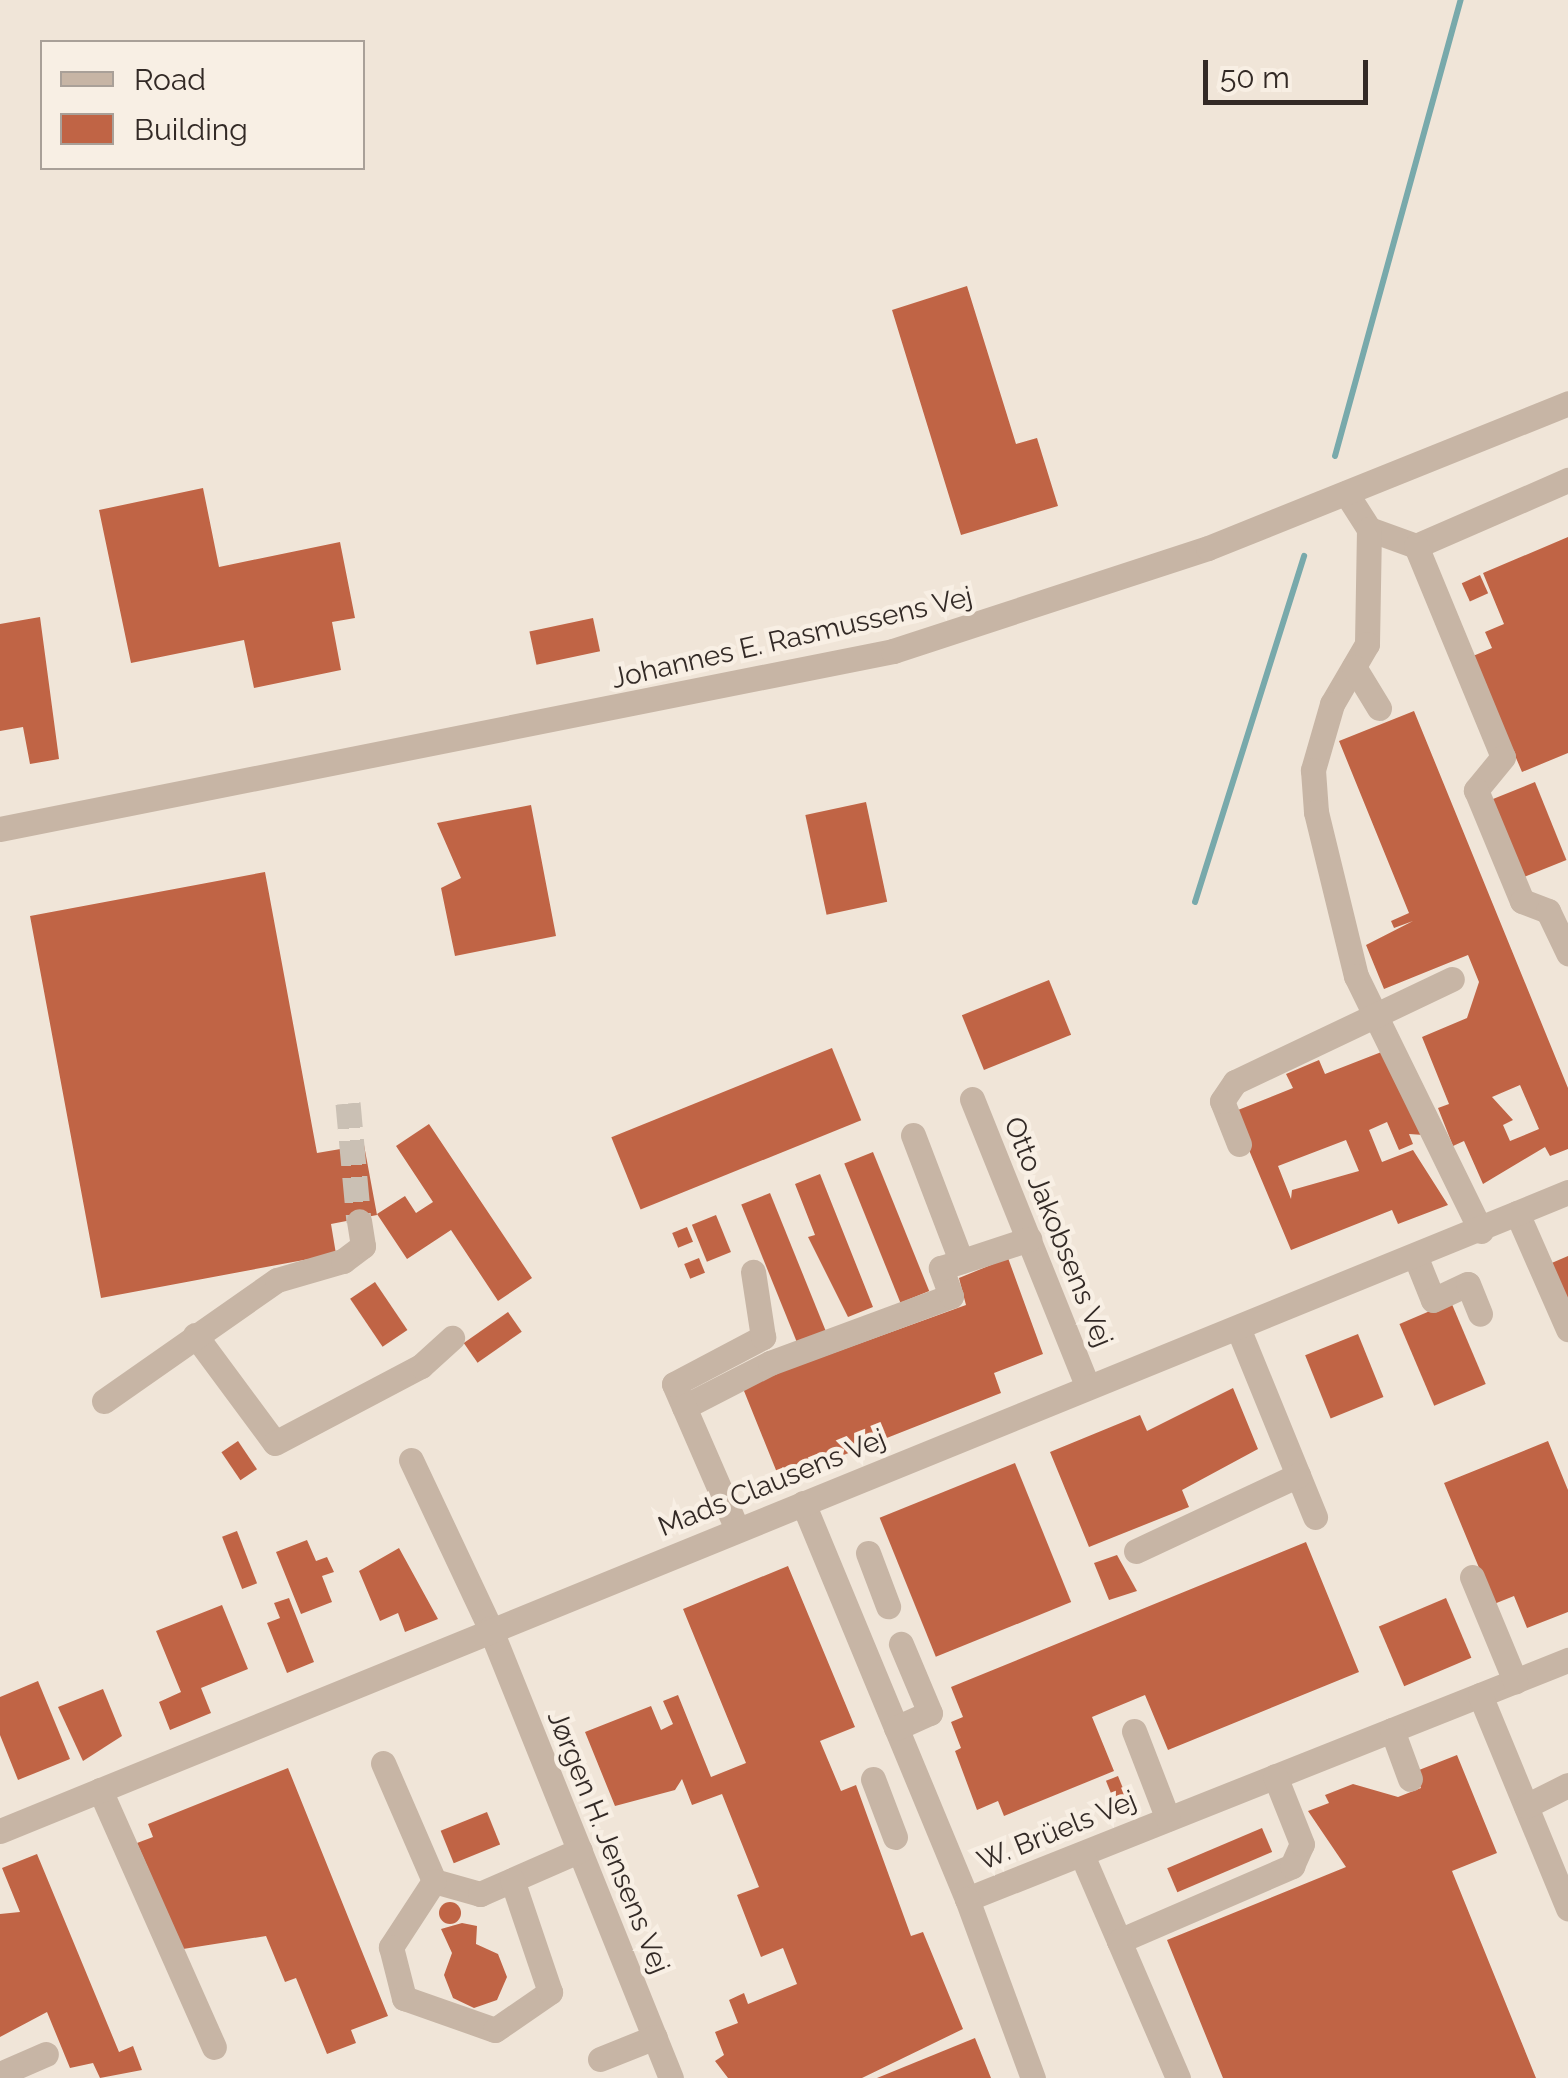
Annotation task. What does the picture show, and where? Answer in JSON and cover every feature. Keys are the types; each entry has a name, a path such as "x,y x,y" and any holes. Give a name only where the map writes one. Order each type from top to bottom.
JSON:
{"street":[{"name":"Johannes E. Rasmussens Vej","path":"0,829 893,652 1056,603 1346,493 1568,403"},
{"path":"1369,529 1416,546 1568,480"},
{"path":"1346,493 1369,529 1367,644 1354,667 1314,770 1316,812 1356,976 1381,1015 1482,1231"},
{"path":"1416,546 1503,757 1476,790 1522,901 1548,911 1568,953"},
{"path":"1354,667 1379,708"},
{"path":"1240,1144 1222,1102 1235,1082 1452,979"},
{"name":"Otto Jakobsens Vej","path":"972,1099 1088,1387"},
{"path":"913,1134 961,1261"},
{"name":"Mads Clausens Vej","path":"0,1830 490,1628 1416,1258 1568,1192"},
{"path":"1518,1213 1568,1328"},
{"path":"104,1401 278,1280 344,1261 363,1246 359,1221"},
{"path":"684,1407 770,1363 951,1296 941,1268 1028,1239"},
{"path":"1416,1258 1433,1300 1468,1284 1480,1314"},
{"path":"737,1529 674,1384 763,1337 753,1272"},
{"path":"1238,1328 1315,1518"},
{"path":"195,1335 274,1444 421,1366 452,1338"},
{"name":"Jørgen H. Jensens Vej","path":"412,1460 490,1628 671,2078"},
{"path":"1136,1551 1298,1475"},
{"name":"W. Brüels Vej","path":"803,1503 966,1899 1568,1660"},
{"path":"840,1593 873,1566 888,1606"},
{"path":"1472,1578 1516,1681"},
{"path":"896,1728 930,1713 901,1644"},
{"path":"1480,1695 1568,1909"},
{"path":"1392,1730 1410,1779"},
{"path":"1134,1731 1168,1819"},
{"path":"382,1762 434,1881"},
{"path":"1119,1941 1292,1866 1302,1844 1275,1776"},
{"path":"895,1836 876,1788 918,1780"},
{"path":"1526,1806 1568,1785"},
{"path":"100,1790 214,2048"},
{"path":"434,1881 480,1894 580,1850"},
{"path":"1082,1855 1178,2078"},
{"path":"434,1881 390,1947 404,1998 464,2026 494,2030 550,1992 512,1880"},
{"path":"966,1899 1033,2078"},
{"path":"600,2059 654,2036"},
{"path":"0,2074 46,2054"}],"building":[{"path":"967,286 1016,444 1037,438 1058,506 961,535 892,310"},
{"path":"203,488 219,567 340,542 355,618 332,622 341,670 254,688 244,640 131,663 99,510"},
{"path":"1568,537 1568,753 1522,772 1473,656 1492,648 1485,632 1504,624 1483,573"},
{"path":"1480,575 1488,593 1470,601 1462,583"},
{"path":"40,617 59,759 30,764 23,727 0,731 0,624"},
{"path":"593,618 600,651 536,665 529,632"},
{"path":"1414,711 1568,1088 1568,1149 1550,1156 1545,1147 1483,1184 1464,1141 1453,1146 1438,1108 1449,1104 1422,1037 1467,1018 1479,982 1468,955 1384,989 1366,945 1413,921 1394,928 1391,921 1409,913 1339,741","holes":["1520,1085 1539,1129 1510,1141 1503,1125 1513,1120 1492,1097"]},
{"path":"1535,782 1566,860 1522,878 1490,800"},
{"path":"866,802 887,902 827,915 805,815"},
{"path":"531,805 556,936 455,956 441,888 461,878 437,823"},
{"path":"265,872 317,1153 364,1145 377,1215 331,1224 336,1254 101,1298 30,916"},
{"path":"1049,980 1071,1035 984,1070 962,1015"},
{"path":"832,1048 861,1120 641,1209 611,1137"},
{"path":"1384,1051 1424,1135 1409,1134 1413,1144 1399,1150 1387,1122 1369,1130 1382,1162 1413,1150 1448,1205 1398,1224 1392,1210 1291,1250 1233,1112 1293,1088 1286,1074 1319,1060 1325,1074","holes":["1346,1140 1359,1171 1292,1190 1291,1199 1278,1166"]},
{"path":"429,1124 532,1278 498,1301 451,1230 407,1259 377,1214 405,1196 416,1213 433,1202 396,1146"},
{"path":"873,1152 929,1291 900,1303 844,1164"},
{"path":"820,1174 873,1307 848,1317 808,1237 815,1235 795,1184"},
{"path":"770,1193 827,1333 798,1345 741,1205"},
{"path":"716,1215 731,1252 707,1262 692,1225"},
{"path":"687,1227 693,1242 678,1248 672,1233"},
{"path":"1568,1256 1568,1316 1547,1265"},
{"path":"699,1258 705,1273 690,1279 684,1264"},
{"path":"1008,1258 1043,1354 994,1373 1001,1393 780,1480 742,1386 966,1305 959,1278"},
{"path":"375,1282 407,1330 383,1347 350,1299"},
{"path":"1451,1302 1486,1384 1434,1406 1399,1324"},
{"path":"508,1312 522,1332 478,1363 464,1343"},
{"path":"1358,1334 1383,1397 1331,1418 1305,1355"},
{"path":"1233,1388 1258,1449 1182,1490 1189,1507 1089,1547 1050,1452 1140,1415 1147,1431"},
{"path":"238,1441 257,1469 240,1480 221,1452"},
{"path":"1548,1441 1568,1490 1568,1612 1527,1628 1514,1596 1494,1604 1444,1483"},
{"path":"1015,1463 1071,1602 936,1657 880,1518"},
{"path":"237,1531 257,1583 242,1589 222,1537"},
{"path":"307,1540 316,1561 327,1557 334,1572 322,1576 332,1602 301,1614 276,1552"},
{"path":"1306,1542 1359,1672 1168,1750 1145,1695 1092,1717 1114,1771 1004,1816 998,1801 977,1810 955,1751 961,1748 951,1722 963,1717 951,1687"},
{"path":"399,1548 438,1619 405,1632 398,1613 380,1621 359,1571"},
{"path":"1117,1555 1137,1591 1109,1600 1094,1563"},
{"path":"788,1566 855,1727 820,1741 841,1791 856,1785 911,1936 923,1932 963,2029 862,2078 728,2078 715,2061 724,2055 715,2032 738,2023 729,2000 744,1993 748,2004 797,1984 783,1948 761,1957 737,1895 759,1887 722,1794 692,1805 682,1779 675,1790 615,1806 585,1732 651,1706 661,1730 673,1724 663,1701 678,1695 711,1777 746,1763 683,1609"},
{"path":"289,1598 314,1662 287,1673 267,1623 280,1618 274,1603"},
{"path":"1446,1598 1471,1658 1404,1686 1379,1627"},
{"path":"222,1605 248,1669 201,1688 211,1713 170,1730 159,1702 181,1692 156,1631"},
{"path":"38,1681 70,1759 18,1780 0,1735 0,1697"},
{"path":"103,1689 122,1736 83,1761 58,1707"},
{"path":"1457,1755 1497,1853 1452,1871 1536,2078 1223,2078 1167,1940 1346,1867 1308,1811 1329,1803 1325,1795 1353,1784 1398,1797 1421,1788 1414,1772"},
{"path":"288,1768 388,2016 351,2030 356,2043 327,2054 296,1978 285,1982 266,1936 183,1949 137,1843 153,1837 148,1824"},
{"path":"1118,1776 1133,1813 1121,1818 1106,1781"},
{"path":"487,1812 500,1844 454,1863 441,1831"},
{"path":"1262,1828 1272,1852 1177,1892 1167,1868"},
{"path":"37,1854 119,2052 133,2046 142,2070 100,2078 93,2063 70,2068 47,2012 0,2037 0,1914 20,1912 2,1868"},
{"path":"450,1902 458,1905 458,1921 450,1924 442,1921 439,1913 442,1905"},
{"path":"462,1923 477,1926 476,1944 498,1954 507,1977 497,2000 474,2008 453,1998 444,1975 452,1953 441,1929"},
{"path":"975,2038 991,2078 877,2078"}],"waterway":[{"path":"1335,456 1461,0"},
{"path":"1195,902 1304,556"}],"tunnel":[{"path":"348,1103 359,1221"}]}
